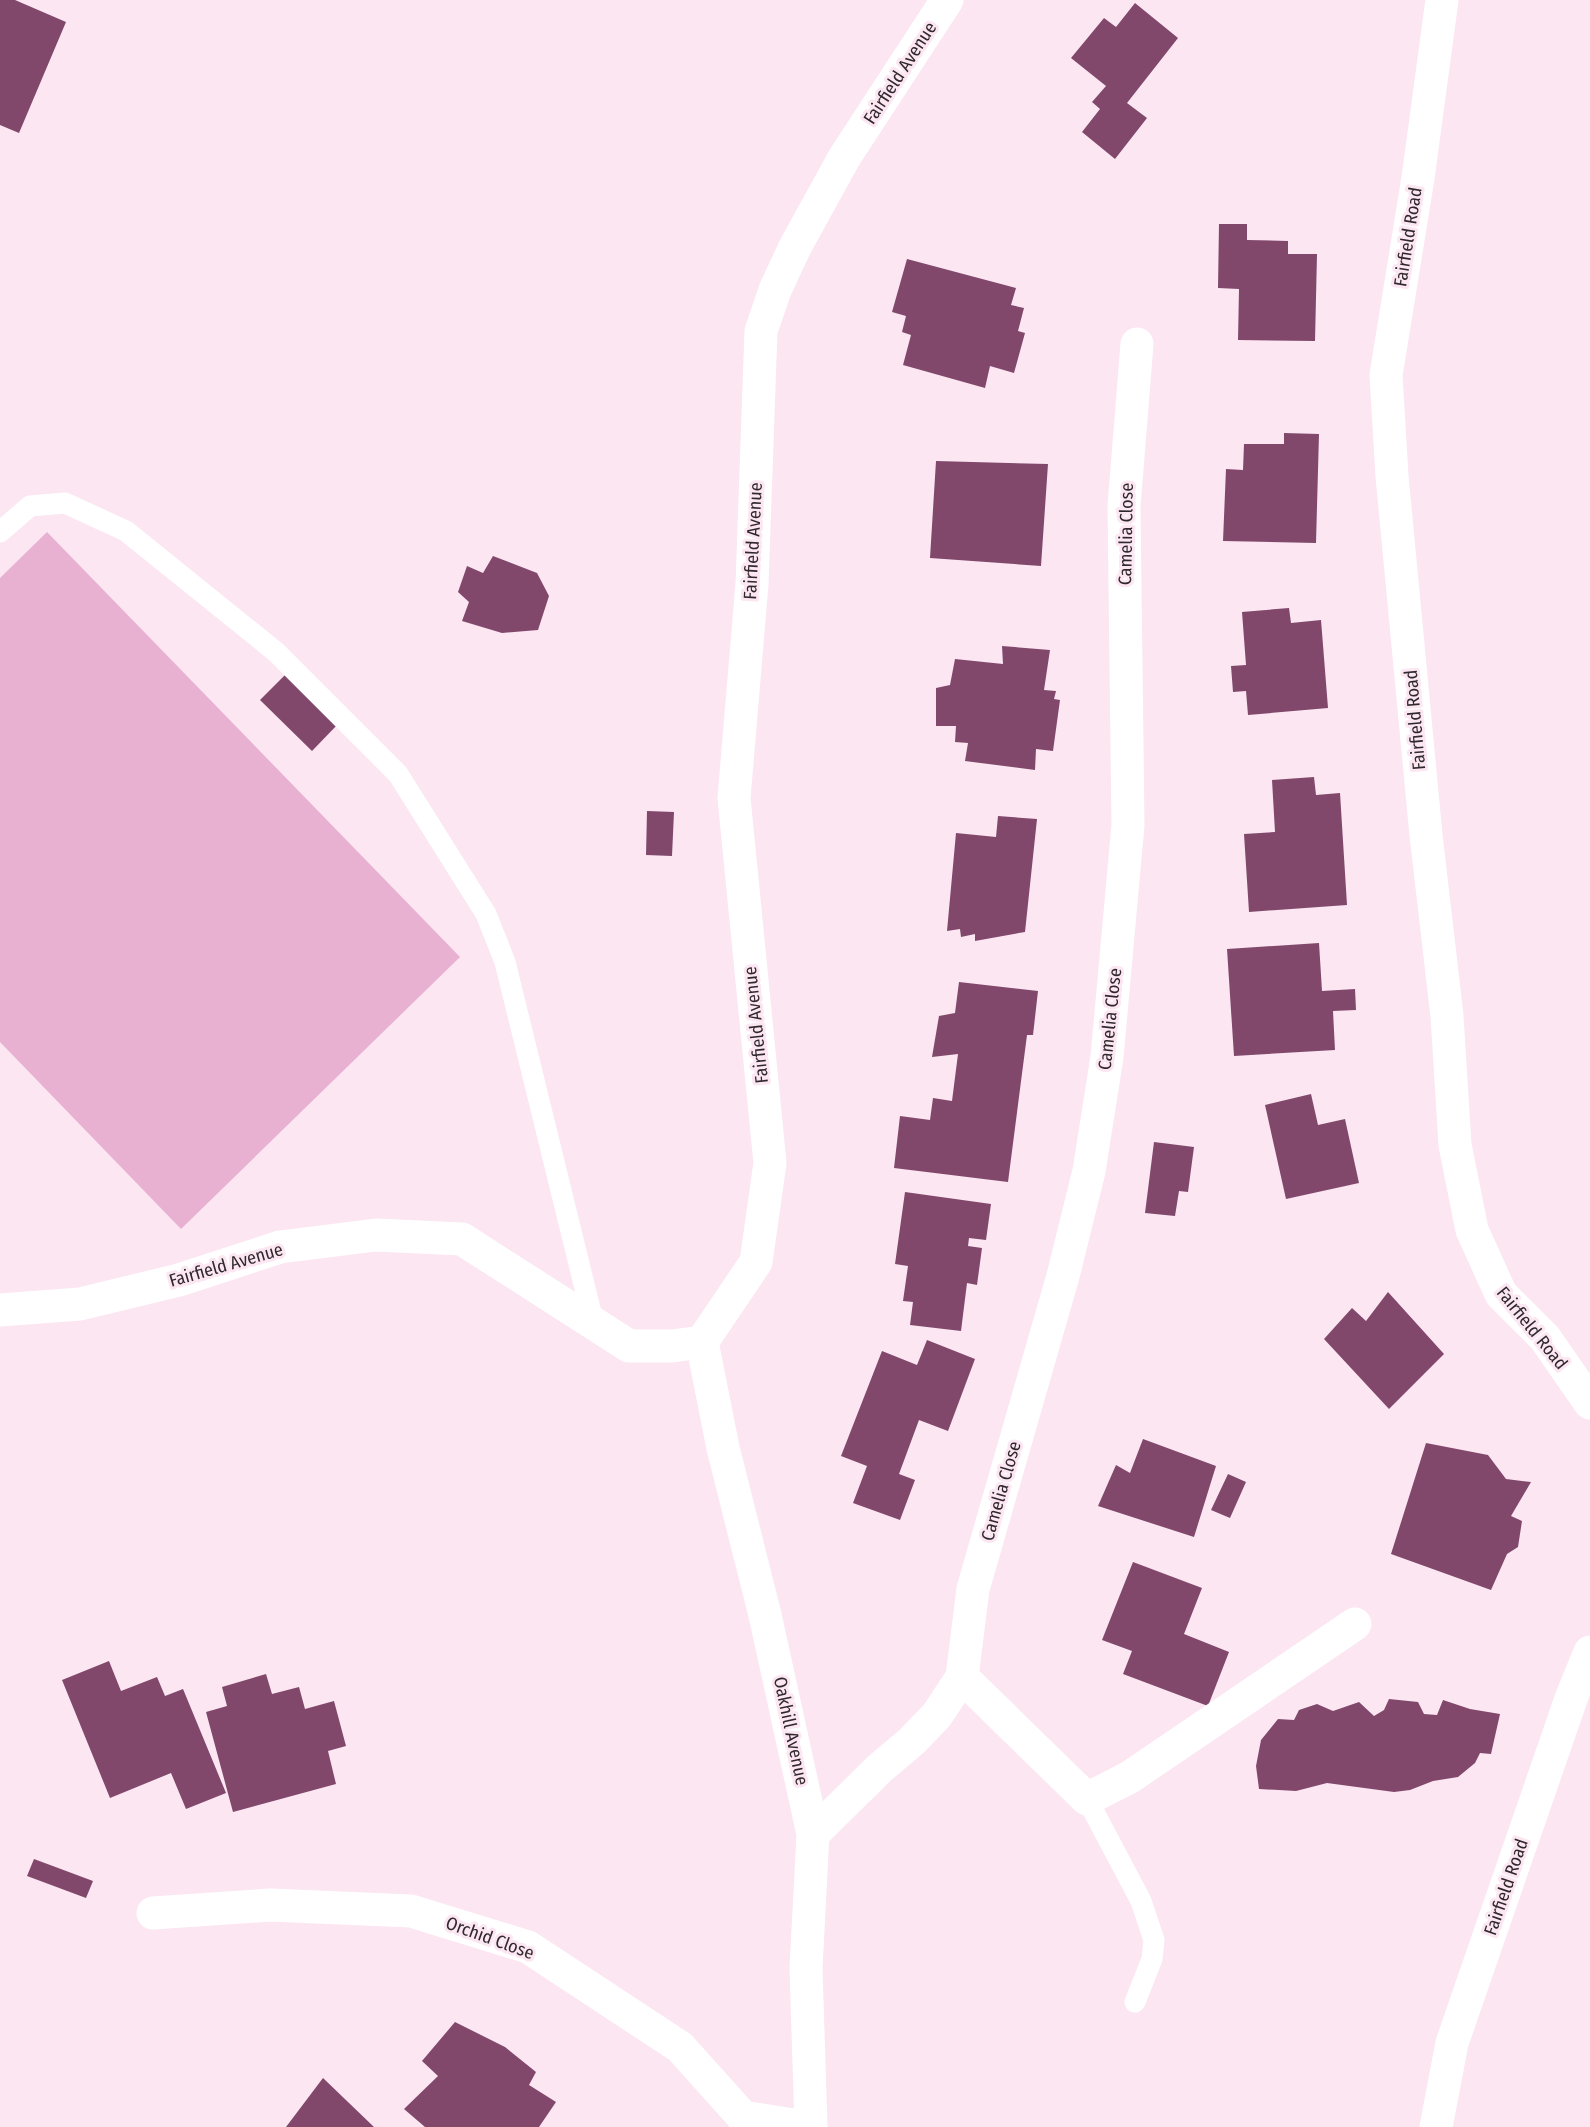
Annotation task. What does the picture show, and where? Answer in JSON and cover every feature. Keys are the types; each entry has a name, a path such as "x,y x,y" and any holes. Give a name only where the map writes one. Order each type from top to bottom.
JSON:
{"street":[{"name":"Fairfield Avenue","path":"0,1310 80,1304 179,1280 280,1247 376,1235 462,1239 629,1346 672,1346 702,1342 756,1262 770,1162 734,798 752,584 761,331 775,290 795,247 844,158 947,0"},
{"name":"Fairfield Road","path":"1442,0 1418,178 1386,375 1392,476 1426,835 1447,1016 1455,1145 1472,1230 1501,1294 1545,1338 1590,1403"},
{"name":"Camelia Close","path":"813,1834 880,1768 912,1742 937,1715 962,1677 973,1588 1066,1266 1089,1171 1107,1058 1128,825 1124,506 1137,344"},
{"name":"Oakhill Avenue","path":"702,1342 723,1448 765,1615 813,1834 806,1968 811,2127"},
{"path":"962,1677 1087,1798 1130,1777 1355,1624"},
{"name":"Fairfield Road","path":"1436,2127 1452,2043 1572,1696 1590,1652"},
{"name":"Orchid Close","path":"153,1913 270,1905 411,1911 528,1947 680,2047 743,2117 806,2127"}],"lane":[{"path":"0,532 30,506 65,503 126,531 276,652 398,774 486,914 505,962 594,1325"},
{"path":"1087,1798 1141,1900 1154,1940 1152,1959 1135,2002"}],"shaded area":[{"path":"47,532 460,957 181,1229 0,1042 0,578"}],"building":[{"path":"0,0 15,0 66,22 19,133 0,125"},
{"path":"1135,3 1178,38 1127,103 1147,118 1115,159 1082,132 1100,109 1092,102 1106,86 1071,58 1104,18 1116,27"},
{"path":"1219,224 1247,224 1247,240 1288,241 1288,254 1317,254 1315,341 1238,340 1239,289 1218,288"},
{"path":"907,259 1016,288 1011,305 1024,308 1018,331 1025,333 1014,373 990,366 985,388 903,365 911,335 902,332 906,316 892,312"},
{"path":"1284,433 1319,434 1316,543 1223,541 1226,469 1243,470 1244,444 1284,444"},
{"path":"936,461 1048,464 1041,566 930,558"},
{"path":"493,556 537,573 549,596 538,630 502,633 462,621 469,602 458,592 467,566 483,573"},
{"path":"1289,608 1291,623 1321,620 1328,708 1248,715 1246,691 1233,692 1231,666 1246,665 1242,612"},
{"path":"1002,646 1050,650 1044,690 1056,691 1054,699 1060,700 1053,751 1036,749 1035,770 965,761 968,743 955,742 956,726 936,726 936,688 950,685 955,659 1003,664"},
{"path":"288,672 339,723 312,751 260,700"},
{"path":"1314,777 1316,795 1340,793 1347,905 1249,912 1244,834 1275,832 1272,780"},
{"path":"647,811 674,812 672,856 646,855"},
{"path":"998,816 1037,819 1025,932 975,941 975,934 961,937 960,929 947,931 956,833 996,837"},
{"path":"1319,943 1322,991 1355,989 1356,1010 1333,1011 1335,1050 1234,1056 1227,949"},
{"path":"959,982 1038,991 1033,1035 1027,1035 1008,1182 894,1168 900,1116 930,1120 933,1098 952,1101 958,1054 932,1057 939,1016 955,1013"},
{"path":"1311,1094 1318,1125 1345,1119 1359,1183 1286,1199 1265,1105"},
{"path":"1154,1142 1194,1147 1188,1192 1179,1191 1175,1216 1145,1213"},
{"path":"905,1192 991,1204 986,1240 969,1238 968,1246 982,1248 977,1285 967,1283 961,1331 910,1325 913,1302 903,1301 908,1266 895,1264"},
{"path":"1388,1292 1444,1354 1389,1409 1324,1339 1352,1308 1366,1321"},
{"path":"927,1340 975,1359 948,1431 919,1420 899,1474 915,1480 900,1520 853,1503 867,1466 841,1456 882,1351 917,1365"},
{"path":"1143,1439 1216,1466 1194,1537 1098,1506 1116,1465 1130,1473"},
{"path":"1426,1443 1488,1455 1506,1479 1531,1482 1511,1516 1522,1521 1518,1547 1507,1554 1491,1590 1391,1554"},
{"path":"1228,1474 1246,1482 1230,1518 1211,1510"},
{"path":"1133,1562 1202,1588 1184,1634 1229,1652 1208,1706 1123,1674 1132,1651 1102,1640"},
{"path":"109,1661 121,1691 157,1677 165,1696 183,1689 226,1793 186,1809 171,1773 110,1798 62,1680"},
{"path":"266,1674 272,1694 299,1687 305,1709 334,1701 346,1746 328,1751 336,1784 233,1812 206,1712 227,1706 222,1687"},
{"path":"1389,1699 1418,1702 1424,1714 1437,1715 1443,1700 1470,1709 1500,1714 1491,1754 1480,1753 1475,1763 1458,1777 1433,1781 1410,1790 1394,1792 1327,1783 1296,1791 1259,1789 1256,1766 1261,1740 1278,1719 1294,1720 1299,1710 1317,1704 1333,1711 1359,1702 1374,1716 1384,1710"},
{"path":"34,1859 93,1881 86,1898 27,1876"},
{"path":"455,2022 505,2047 536,2072 529,2085 556,2102 539,2127 425,2127 404,2109 438,2076 422,2061"},
{"path":"323,2078 374,2127 286,2127"}]}
